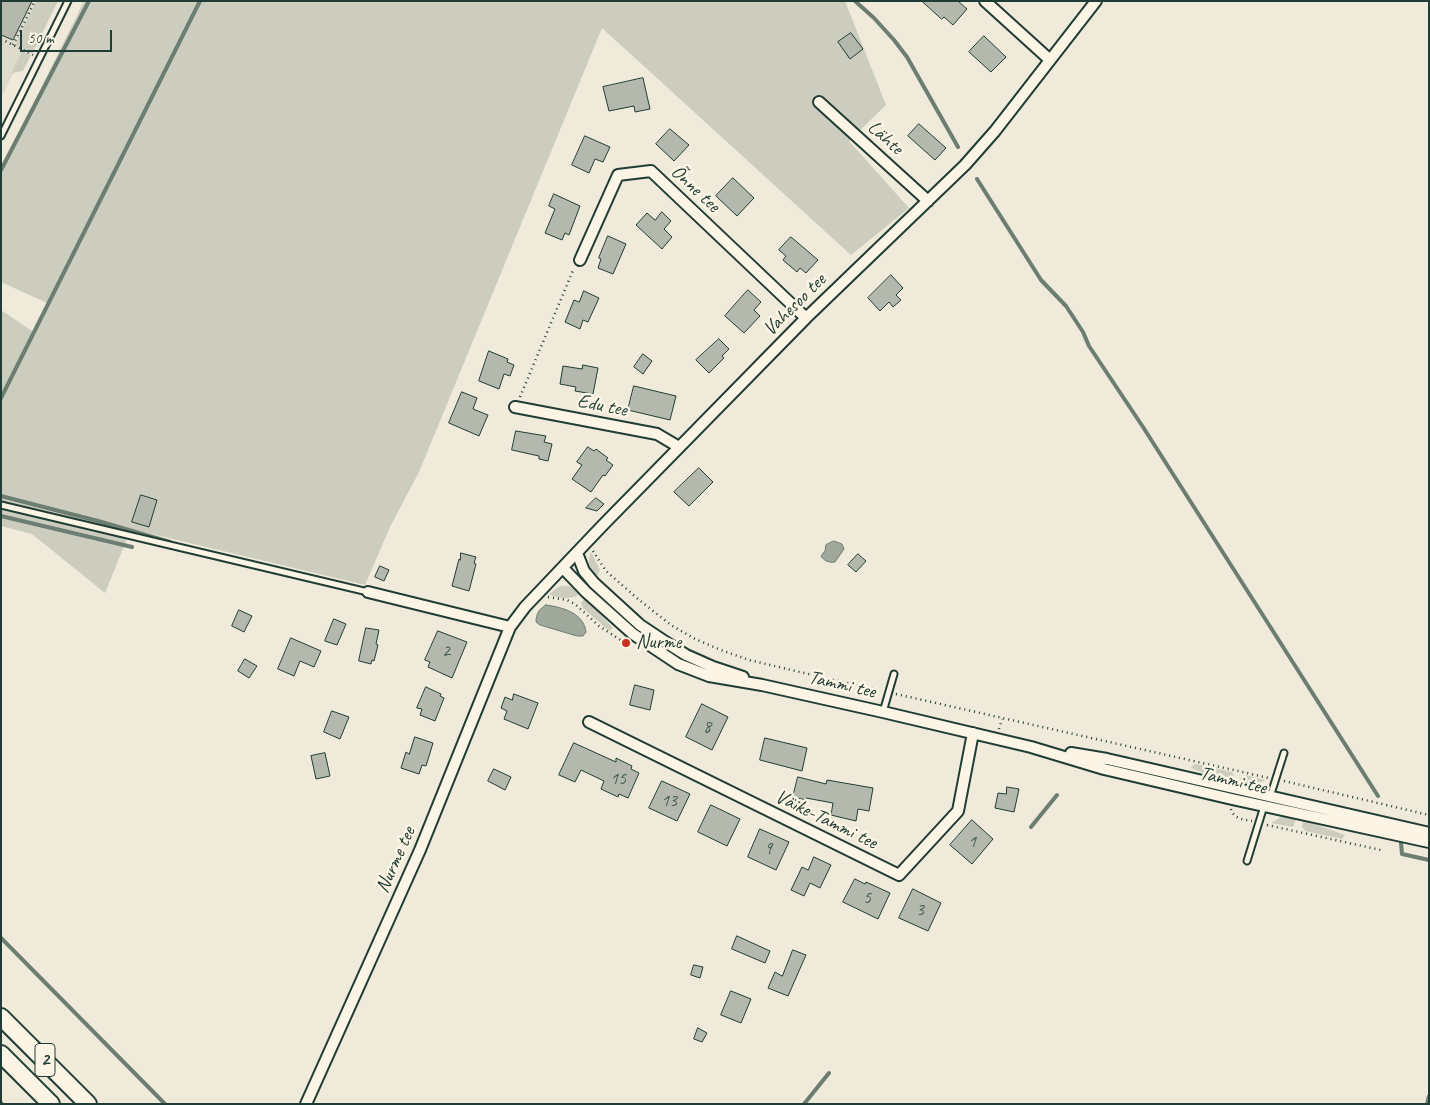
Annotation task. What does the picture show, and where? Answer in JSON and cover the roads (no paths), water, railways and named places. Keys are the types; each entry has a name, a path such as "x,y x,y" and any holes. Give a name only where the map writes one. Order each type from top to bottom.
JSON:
{"highway":[{"name":"2","path":"1,1017 88,1104"},
{"name":"2","path":"1,1054 51,1104"}],"street":[{"path":"985,1 1050,60"},
{"name":"Vahesoo tee","path":"510,627 525,607 587,542 806,318 965,165 995,130 1096,1"},
{"name":"Lähte","path":"818,102 928,201"},
{"name":"Õnne tee","path":"580,260 618,175 650,171 806,318"},
{"name":"Edu tee","path":"517,408 657,434 679,447"},
{"name":"Tammi tee","path":"577,553 584,571 594,583 640,625 686,655 762,685"},
{"name":"Tammi tee","path":"563,568 586,592 634,634 678,664 709,676 762,685 883,712 1031,747 1104,769 1429,842"},
{"path":"368,592 510,627"},
{"name":"Nurme tee","path":"306,1104 420,850 510,627"},
{"name":"Väike-Tammi tee","path":"589,722 899,875 958,811 973,733"},
{"name":"Tammi tee","path":"1031,747 1107,759 1429,834"}],"lane":[{"path":"1,136 68,1"},
{"path":"1,505 368,592"},
{"path":"883,712 894,674"},
{"path":"1247,861 1264,806 1271,796 1284,753"}],"waterway":[{"path":"1,170 89,1"},
{"path":"1,398 200,1"},
{"path":"855,1 874,18 907,57 958,147"},
{"path":"977,179 1041,280 1066,306 1083,332 1089,346 1143,427 1378,796"},
{"path":"1,496 170,542"},
{"path":"1,516 132,547"},
{"path":"1031,827 1057,795"},
{"path":"1401,843 1402,854 1429,860"},
{"path":"1,938 165,1104"},
{"path":"804,1104 829,1073"},
{"path":"1427,1104 1429,1096"}],"place":[{"name":"Nurme","path":"626,643"}]}
